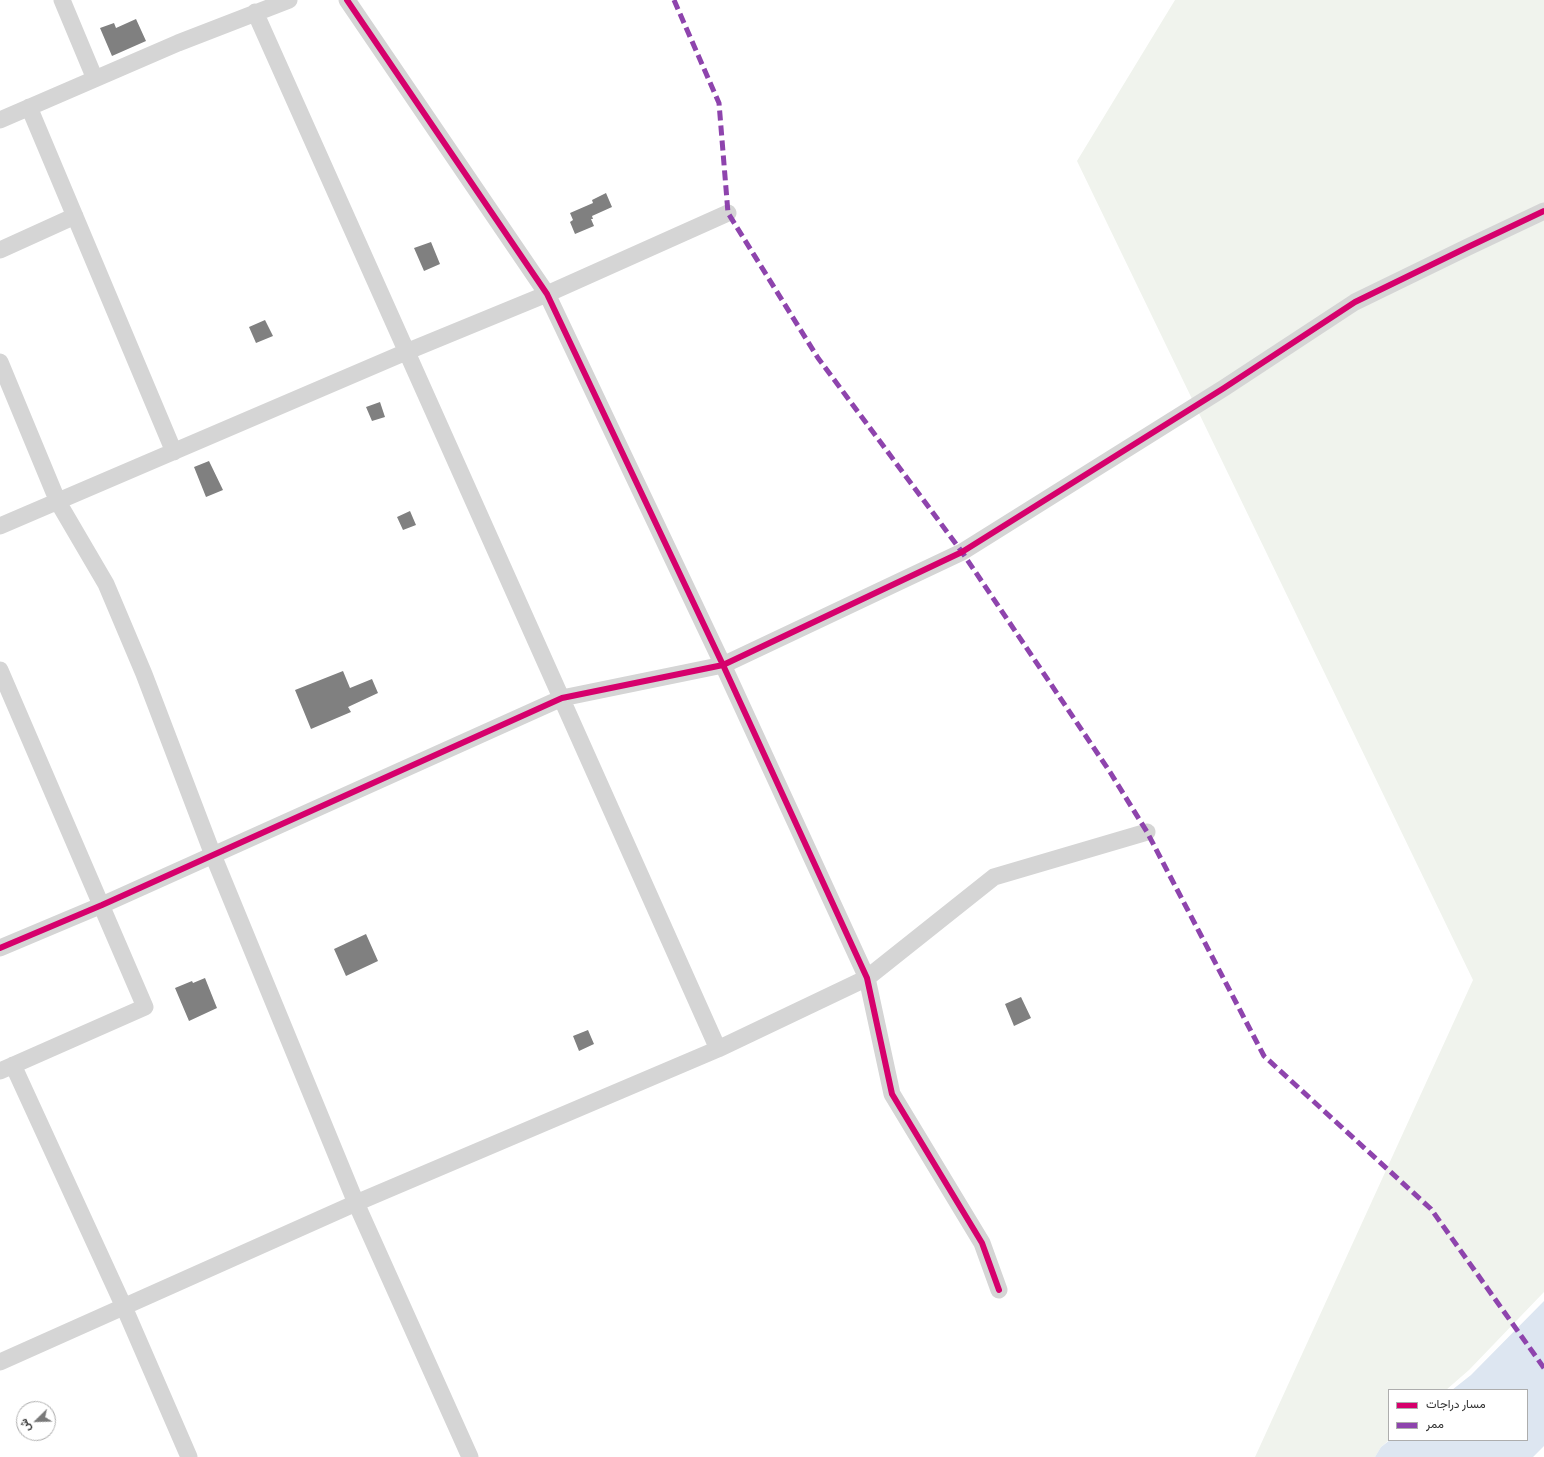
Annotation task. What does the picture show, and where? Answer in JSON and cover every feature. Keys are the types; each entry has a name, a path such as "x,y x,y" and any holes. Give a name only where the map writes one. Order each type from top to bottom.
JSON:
{"street":[{"path":"62,0 95,79"},
{"path":"0,120 178,43 289,0"},
{"path":"347,0 547,294 723,665 867,978 892,1094 982,1243 999,1290"},
{"path":"255,12 718,1049"},
{"path":"29,107 174,452"},
{"path":"0,948 102,905 562,698 723,665 962,552 1224,388 1355,302 1544,211"},
{"path":"0,526 406,352 547,294 728,213"},
{"path":"0,250 75,216"},
{"path":"0,362 58,502 106,584 144,674 213,855 356,1203 470,1457"},
{"path":"0,670 145,1007 6,1068 124,1307 189,1457"},
{"path":"0,1362 356,1203 718,1049 867,978 994,877 1147,832"}],"shaded area":[{"path":"1175,0 1544,0 1544,1292 1469,1370 1447,1389 1388,1389 1388,1441 1381,1447 1375,1457 1255,1457 1473,980 1077,161"},
{"path":"1544,1301 1544,1446 1533,1457 1375,1457 1381,1447 1389,1441 1528,1441 1528,1389 1453,1389 1471,1375"}],"building":[{"path":"136,19 146,41 112,56 100,28 114,23 116,28"},
{"path":"606,193 612,207 592,216 593,219 591,219 594,226 575,234 570,222 573,220 570,213 593,203 592,200"},
{"path":"431,242 440,264 424,271 414,248"},
{"path":"265,320 273,336 256,343 249,327"},
{"path":"380,402 385,417 372,421 366,407"},
{"path":"209,461 223,490 206,497 194,467"},
{"path":"410,511 416,525 403,530 397,517"},
{"path":"343,671 350,688 372,679 378,693 348,707 351,712 311,729 295,690"},
{"path":"366,934 378,961 346,976 334,949"},
{"path":"205,978 217,1008 189,1021 175,988 192,981 193,983"},
{"path":"1021,997 1031,1018 1014,1026 1005,1004"},
{"path":"588,1030 594,1044 579,1051 573,1036"}],"marked path":[{"path":"674,0 719,103 728,213 818,358 962,552 1110,772 1147,832 1264,1056 1431,1209 1544,1368"}],"cycle path":[{"path":"347,0 547,294 723,665 867,978 892,1094 982,1243 999,1290"},
{"path":"0,948 102,905 562,698 723,665 962,552 1224,388 1355,302 1544,211"}]}
